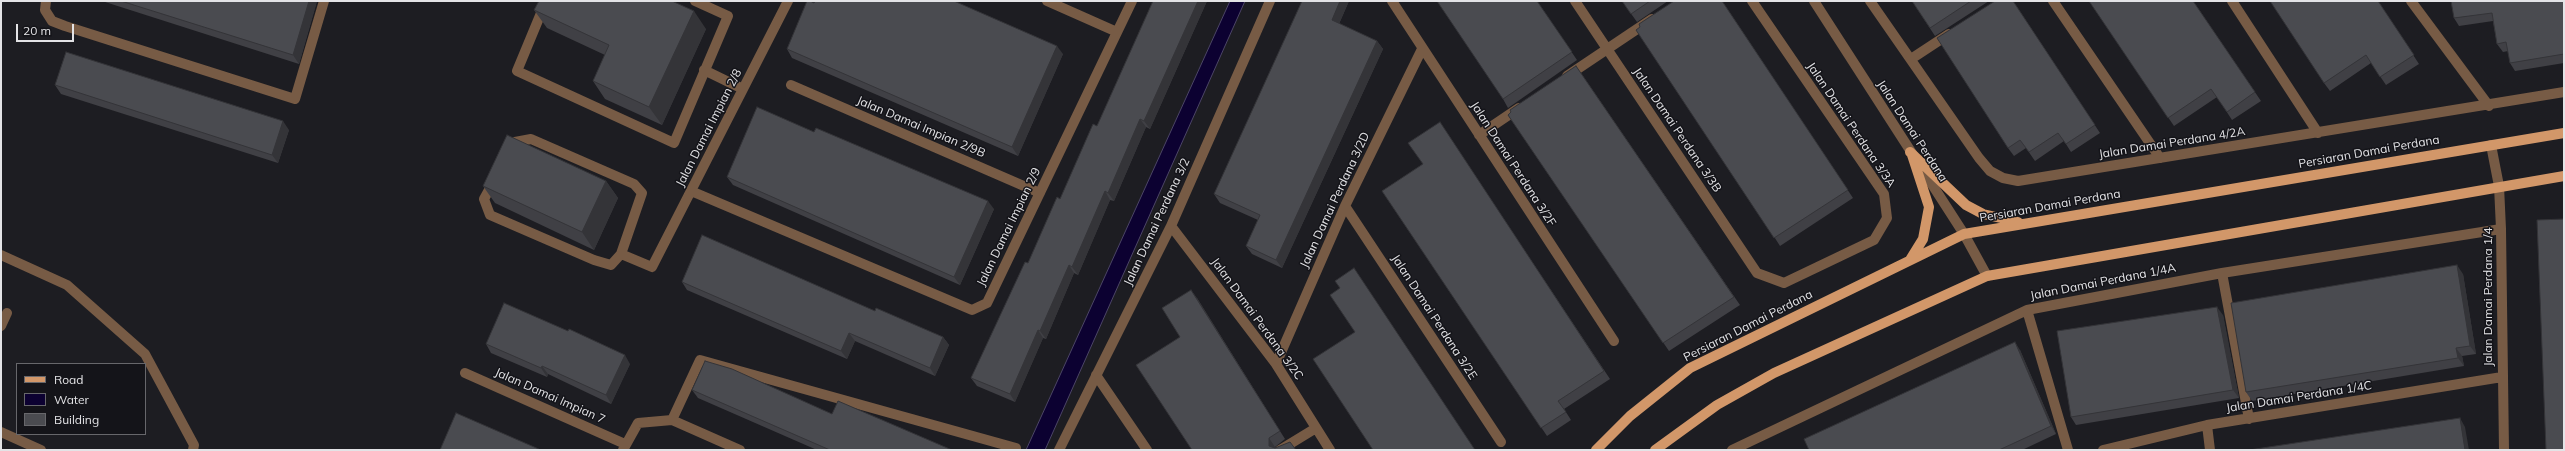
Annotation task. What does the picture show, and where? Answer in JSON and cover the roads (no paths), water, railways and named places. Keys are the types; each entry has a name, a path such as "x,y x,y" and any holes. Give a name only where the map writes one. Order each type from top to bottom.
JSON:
{"main road":[{"name":"Persiaran Damai Perdana","path":"1596,450 1630,416 1690,368 1964,234 2564,133"},
{"path":"1910,152 1966,205 1983,214 2026,224"},
{"path":"1910,152 1929,206 1923,239 1910,260"},
{"path":"1655,450 1717,405 1774,373 1987,276 2499,186 2564,176"}],"street":[{"path":"45,5 52,21 65,26 295,99 324,1"},
{"path":"546,1 517,70 674,143 728,16 695,1"},
{"name":"Jalan Damai Impian 2/8","path":"621,254 652,266 788,1"},
{"path":"1047,1 1116,32"},
{"name":"Jalan Damai Impian 2/9","path":"691,191 972,310 987,303 1132,1"},
{"name":"Jalan Damai Perdana 3/2","path":"1059,450 1171,226 1270,1"},
{"name":"Jalan Damai Perdana 3/2F","path":"1392,1 1614,341"},
{"name":"Jalan Damai Perdana 3/3B","path":"1575,1 1757,273"},
{"name":"Jalan Damai Perdana 3/3A","path":"1752,1 1884,194 1887,218 1874,240 1784,282 1757,273"},
{"name":"Jalan Damai Perdana","path":"1814,1 1964,234 1987,276"},
{"name":"Jalan Damai Perdana 4/2A","path":"1870,1 1979,158 1990,171 2003,178 2018,182 2489,106 2564,92"},
{"path":"2053,1 2160,158"},
{"path":"2232,1 2318,133"},
{"path":"2411,1 2489,106"},
{"path":"1556,83 1660,14"},
{"path":"1911,59 1956,30"},
{"name":"Jalan Damai Perdana 3/2D","path":"1276,364 1345,206 1422,49"},
{"path":"704,70 743,89"},
{"name":"Jalan Damai Impian 2/9B","path":"791,85 1040,193"},
{"path":"1479,135 1530,100"},
{"path":"498,174 484,199 490,215 594,260 611,265 621,254 642,193 634,184 531,138 515,142 505,161"},
{"name":"Jalan Damai Perdana 1/4","path":"2491,145 2499,186 2501,229 2504,450"},
{"name":"Jalan Damai Perdana 3/2E","path":"1345,206 1501,442"},
{"name":"Jalan Damai Perdana 3/2C","path":"1171,226 1276,364 1330,450"},
{"name":"Jalan Damai Perdana 1/4A","path":"1737,449 2027,310 2222,273 2501,229"},
{"path":"1,255 67,285 145,354 194,445 193,450"},
{"path":"2222,273 2249,418"},
{"path":"2027,310 2068,450"},
{"path":"1,326 7,313"},
{"path":"672,420 700,360 1016,448 1015,450"},
{"name":"Jalan Damai Impian 7","path":"465,373 624,447"},
{"path":"1096,375 1147,450"},
{"name":"Jalan Damai Perdana 1/4C","path":"2103,450 2207,425 2502,377"},
{"path":"624,447 638,423 672,420 740,450"},
{"path":"2207,425 2210,450"},
{"path":"1280,450 1316,428"},
{"path":"1,432 41,450"}],"water":[{"path":"1230,1 1245,1 1045,450 1026,450"}]}
